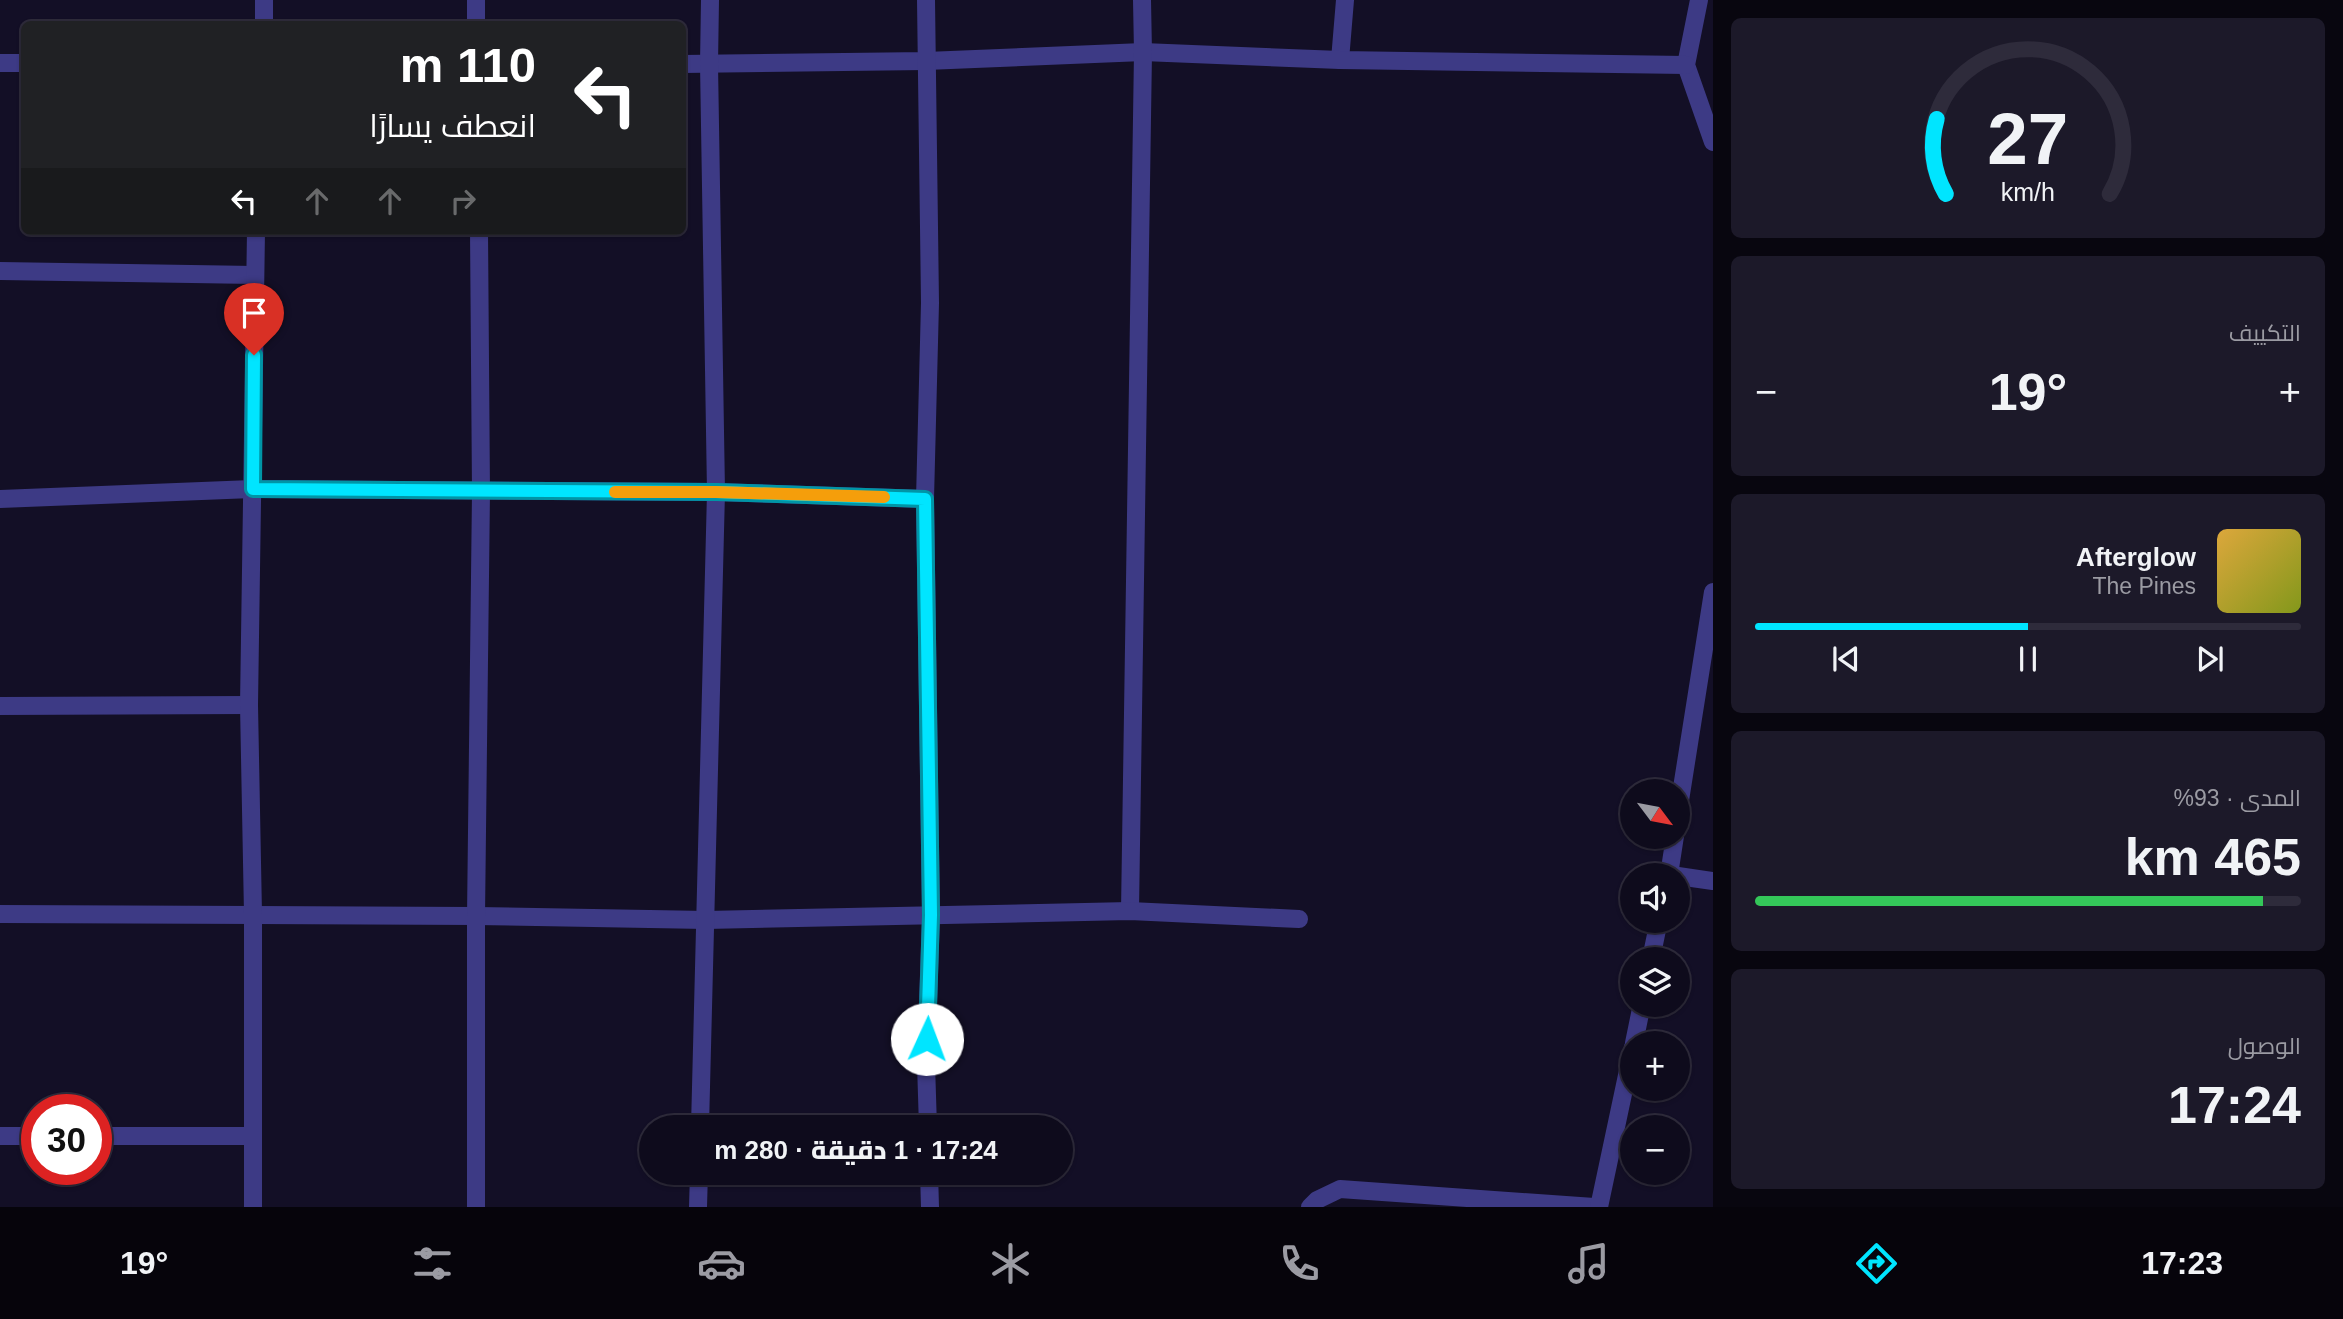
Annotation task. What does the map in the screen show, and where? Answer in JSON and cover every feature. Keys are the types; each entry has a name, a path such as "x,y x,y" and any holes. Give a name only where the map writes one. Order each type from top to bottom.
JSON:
{"street":[{"path":"264,0 264,21"},
{"path":"476,0 476,21"},
{"path":"700,1115 716,492 710,0"},
{"path":"926,0 930,303 925,499 931,915 926,1064 928,1115"},
{"path":"1130,911 1142,0"},
{"path":"1340,60 1345,0"},
{"path":"1699,0 1686,65 1713,142"},
{"path":"686,64 926,61 1143,52 1340,60 1686,65"},
{"path":"0,63 21,63"},
{"path":"253,1207 253,914 249,705 256,235"},
{"path":"476,1207 481,492 479,235"},
{"path":"0,271 255,275"},
{"path":"0,499 253,489 716,492 925,499"},
{"path":"1683,779 1713,592"},
{"path":"0,706 249,705"},
{"path":"1690,878 1713,881"},
{"path":"0,914 253,914 706,920 1130,911 1299,919"},
{"path":"1310,1207 1317,1200 1340,1189 1597,1207 1621,1101"},
{"path":"0,1136 21,1136"},
{"path":"112,1136 252,1136"},
{"path":"698,1207 699,1185"},
{"path":"929,1185 930,1207"}],"slow traffic":[{"path":"615,492 884,497"}],"route":[{"path":"254,355 253,489 716,492 925,499 931,915 927,1039"}]}
